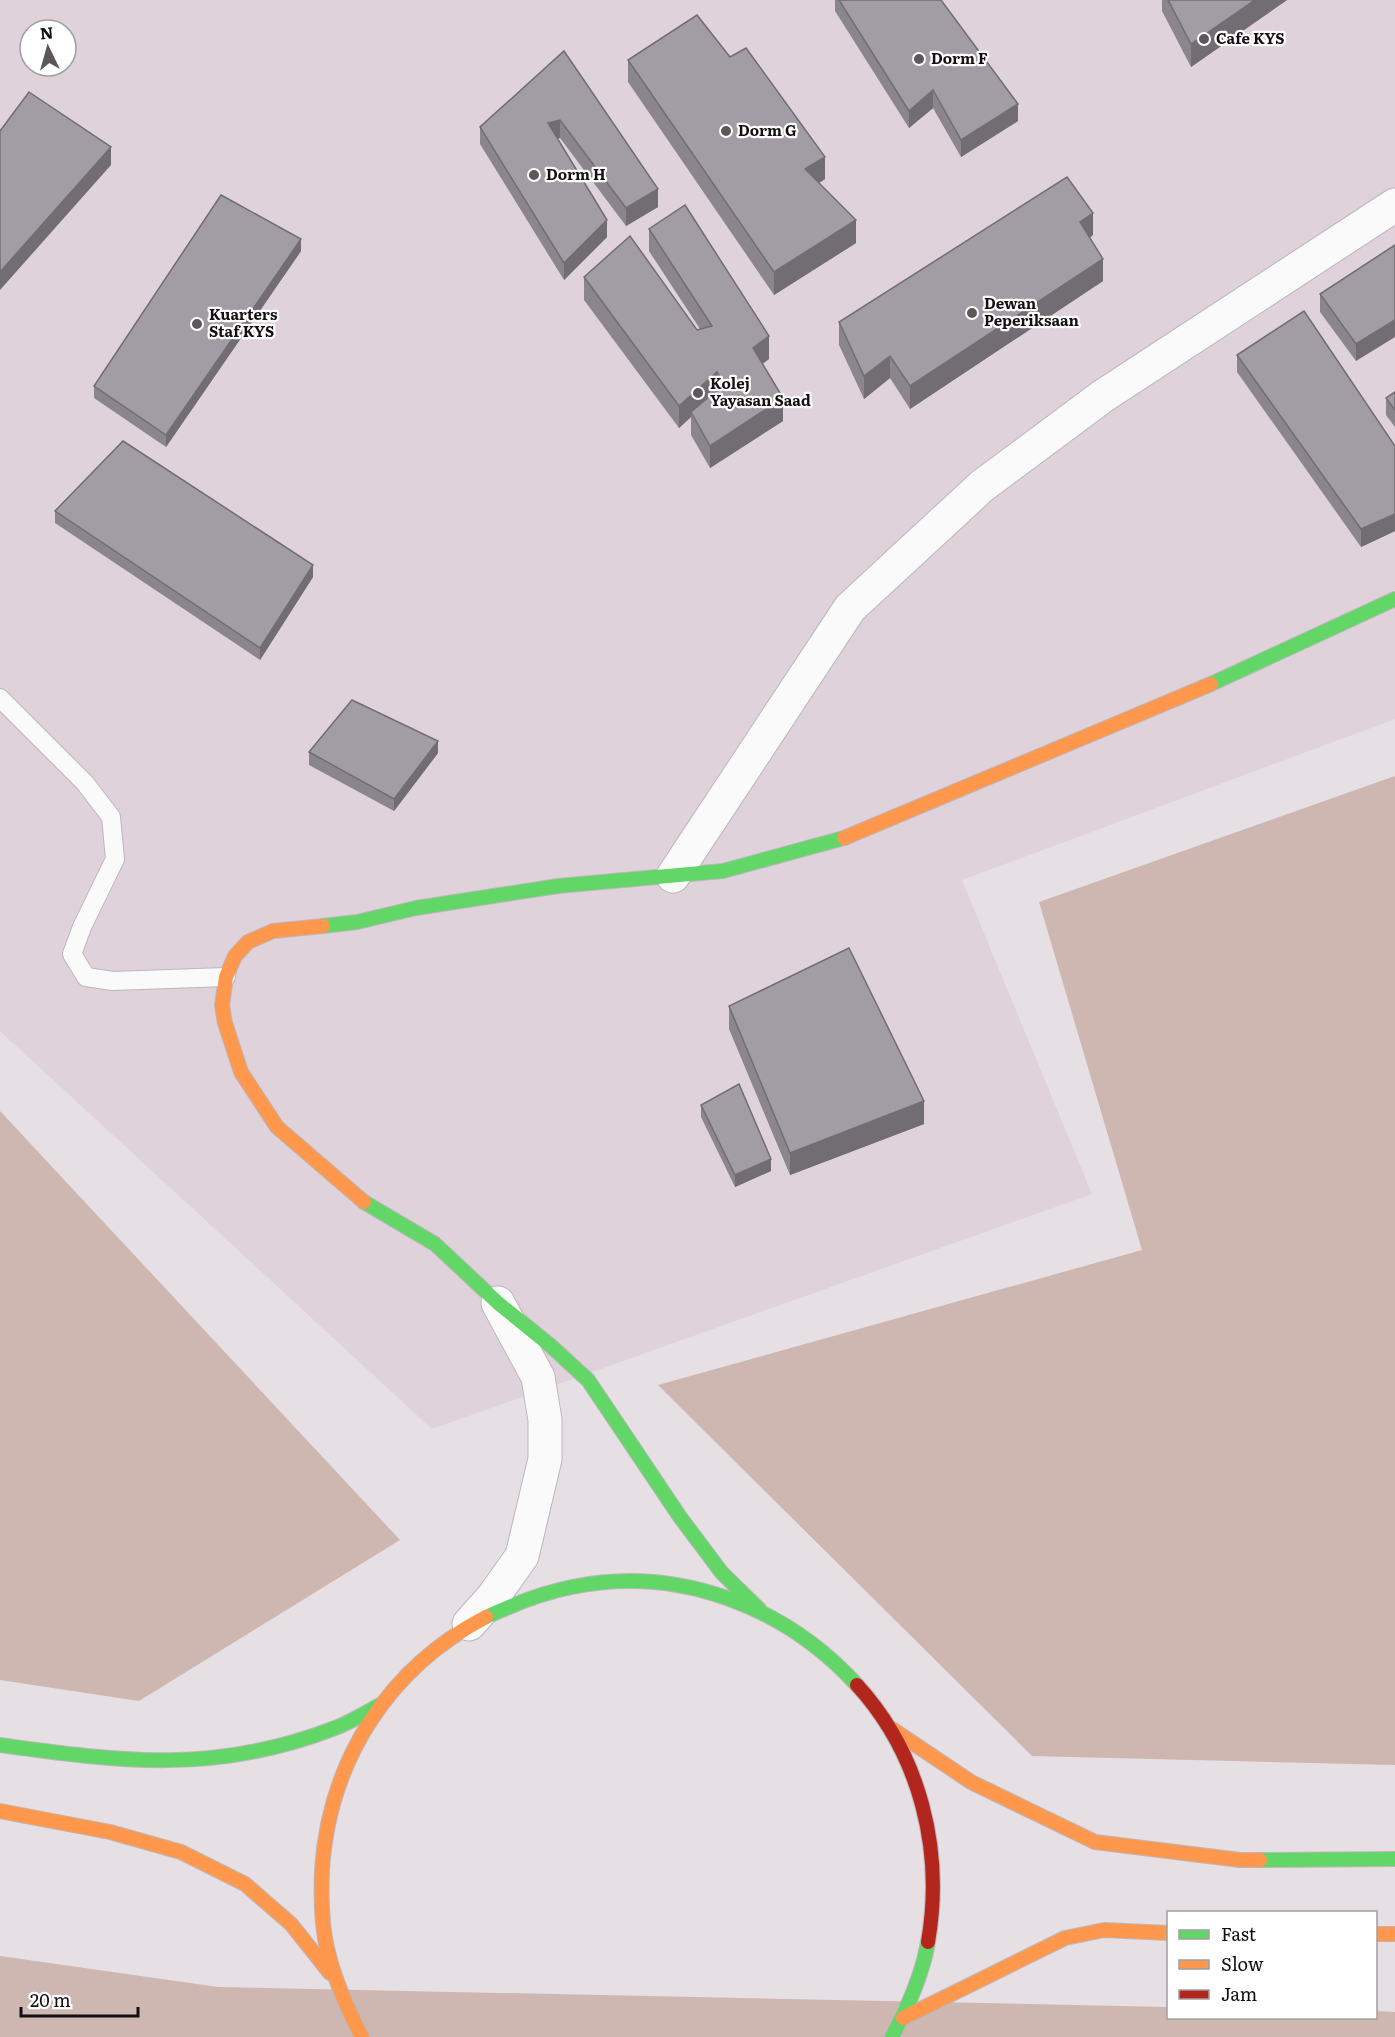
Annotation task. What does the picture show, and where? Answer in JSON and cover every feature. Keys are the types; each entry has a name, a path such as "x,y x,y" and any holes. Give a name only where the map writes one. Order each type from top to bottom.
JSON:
{"street":[{"path":"673,876 850,608 982,486 1103,396 1395,205"},
{"path":"759,1609 722,1573 680,1517 588,1380 498,1303 435,1244 365,1203 278,1127 241,1072 225,1023 222,1005 226,977 235,956 248,942 273,932 357,921 416,908 558,886 723,871 840,840 1216,682 1395,599"},
{"path":"362,2037 336,1981 323,1925 321,1867 331,1809 350,1755 380,1705 421,1660 469,1624 493,1597 522,1556 545,1459 545,1420 538,1377 498,1303"},
{"path":"469,1624 524,1599 582,1584 643,1580 702,1589 759,1609 811,1640 856,1680 892,1729 917,1783 931,1842 934,1902 925,1962 903,2018 892,2037"},
{"path":"0,1745 89,1758 147,1761 216,1759 275,1747 328,1731 380,1705"},
{"path":"892,1729 971,1782 1095,1842 1239,1860 1395,1859"},
{"path":"0,1811 110,1832 181,1852 244,1884 291,1924 336,1981"},
{"path":"903,2018 1065,1938 1104,1930 1167,1933"},
{"path":"1377,1934 1395,1934"}],"lane":[{"path":"0,698 85,783 111,817 115,859 82,927 72,954 86,976 113,981 226,977"}],"shaded area":[{"name":"Kolej Yayasan Saad","path":"0,0 1395,0 1395,719 962,880 1092,1194 432,1429 0,1031"},
{"path":"1395,776 1395,1765 1032,1756 658,1385 1142,1250 1039,902"},
{"path":"0,1111 400,1540 139,1701 0,1680"},
{"path":"0,1956 218,1987 1167,2007 1167,2019 1377,2019 1377,2011 1395,2012 1395,2037 0,2037"}],"building":[{"name":"Dorm F","path":"839,0 941,0 1018,104 961,140 933,90 909,111"},
{"path":"1168,0 1255,0 1191,44"},
{"name":"Dorm G","path":"697,15 730,57 746,48 825,157 805,169 856,220 774,272 628,60"},
{"name":"Dorm H","path":"564,51 658,189 626,208 560,120 548,123 607,220 564,263 480,127"},
{"path":"29,92 111,147 0,272 0,131"},
{"name":"Dewan Peperiksaan","path":"1067,177 1093,213 1080,222 1103,259 910,386 890,356 864,376 839,322"},
{"name":"Kuarters Staf KYS","path":"221,195 301,239 166,435 94,386"},
{"path":"685,205 769,336 753,348 783,398 710,446 691,412 724,384 717,372 679,406 584,277 630,236 697,330 712,326 649,229"},
{"path":"1395,245 1395,320 1356,344 1320,294"},
{"path":"1304,311 1395,446 1395,514 1361,529 1237,355"},
{"path":"1395,392 1395,410 1386,398"},
{"path":"123,441 313,565 260,648 55,511"},
{"path":"352,700 438,741 394,799 309,752"},
{"path":"849,948 924,1101 790,1153 729,1006"},
{"path":"739,1084 771,1159 735,1175 701,1105"}],"traffic: fast":[{"path":"1211,684 1395,599"},
{"path":"323,926 357,922 416,908 558,886 723,871 844,838"},
{"path":"364,1202 435,1244 498,1303 588,1380 680,1517 722,1573 759,1609"},
{"path":"486,1617 528,1599 572,1587 612,1582 651,1582 690,1588 727,1598 763,1613 797,1633 828,1657 857,1685"},
{"path":"0,1745 128,1759 209,1758 292,1743 341,1726 380,1705"},
{"path":"1260,1860 1395,1859"},
{"path":"892,2037 914,1991 928,1942"}],"traffic: slow":[{"path":"844,838 1211,684"},
{"path":"323,926 273,931 248,942 235,956 226,977 222,1005 225,1023 241,1072 277,1127 364,1202"},
{"path":"362,2037 334,1974 323,1922 322,1870 327,1830 337,1792 351,1755 370,1722 393,1691 420,1663 451,1638 486,1617"},
{"path":"892,1729 971,1782 1095,1842 1240,1860 1260,1860"},
{"path":"0,1811 110,1832 181,1852 245,1884 291,1924 330,1973"},
{"path":"903,2018 1065,1938 1104,1930 1167,1933"},
{"path":"1377,1934 1395,1934"}],"traffic: jam":[{"path":"857,1685 879,1712 897,1741 922,1805 933,1873 928,1942"}],"place":[{"name":"Cafe KYS","path":"1204,39"},
{"name":"Dorm F","path":"919,59"},
{"name":"Dorm G","path":"726,131"},
{"name":"Dorm H","path":"534,175"},
{"name":"Dewan Peperiksaan","path":"972,313"},
{"name":"Kuarters Staf KYS","path":"197,324"},
{"name":"Kolej Yayasan Saad","path":"698,393"}]}
